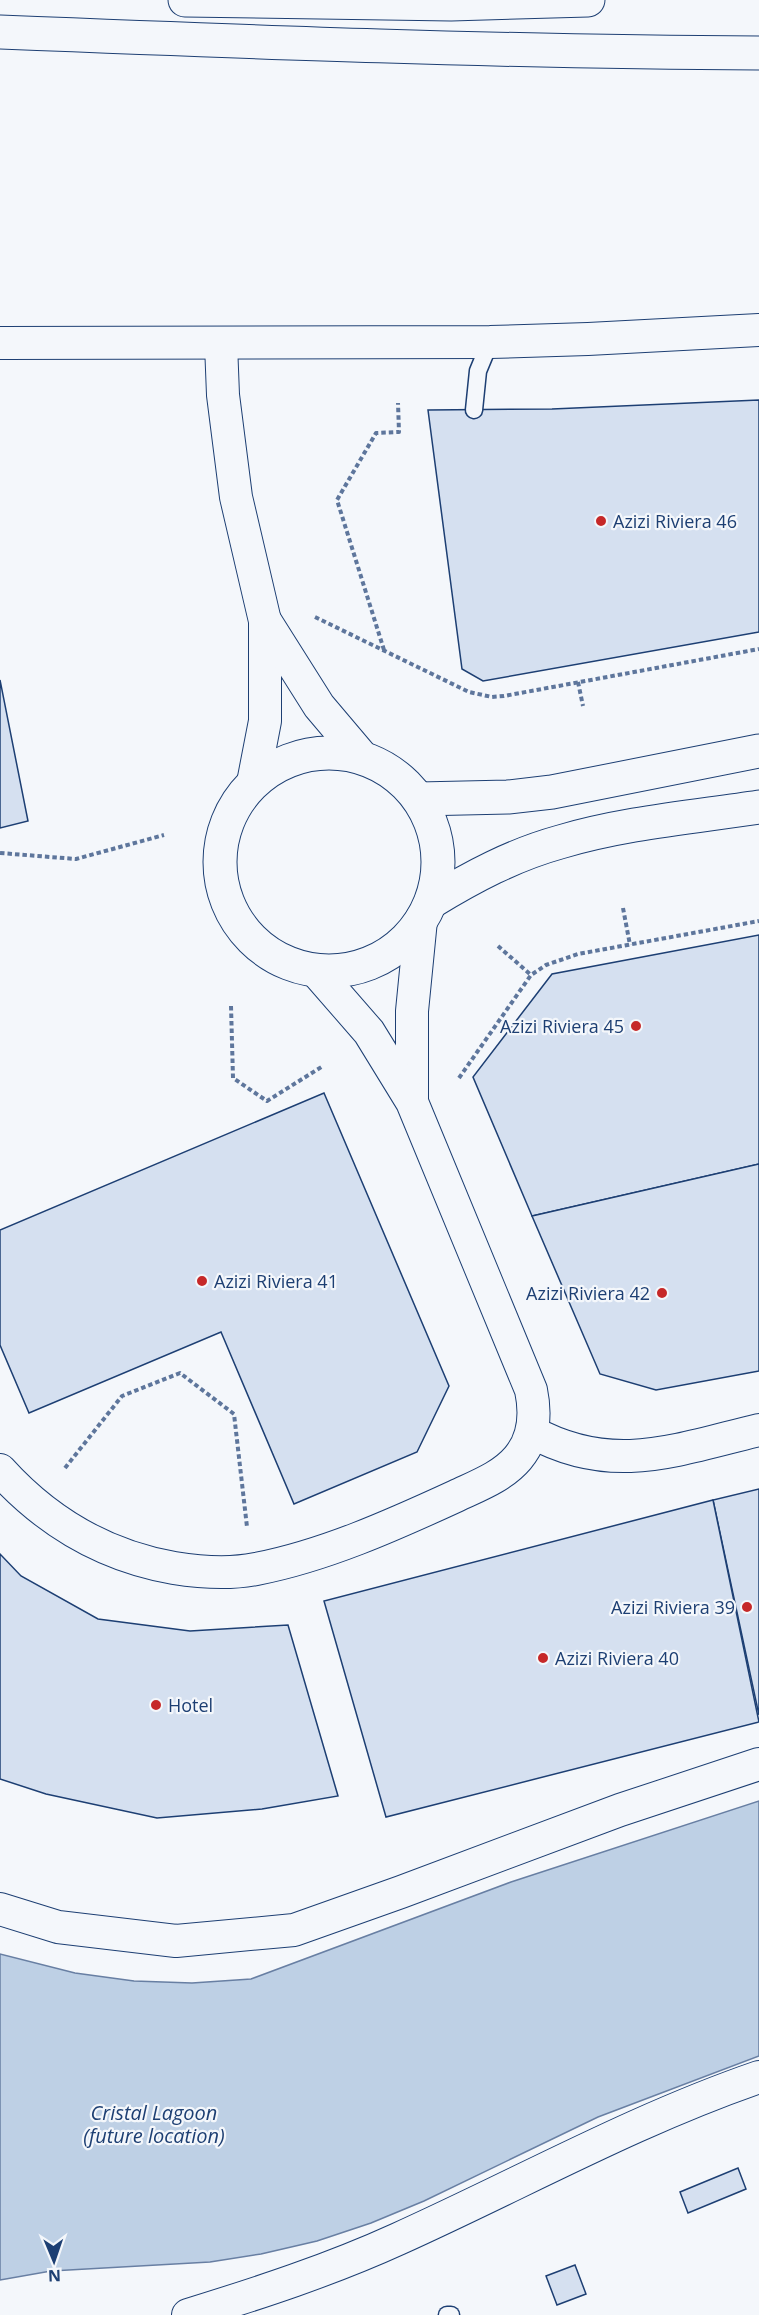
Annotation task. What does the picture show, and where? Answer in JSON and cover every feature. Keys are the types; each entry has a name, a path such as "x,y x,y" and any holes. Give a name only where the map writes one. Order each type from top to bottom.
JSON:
{"street":[{"path":"185,0 451,4 588,0"},
{"path":"0,32 327,45 630,53 759,53"},
{"path":"0,343 490,342 621,338 759,330"},
{"path":"221,344 223,395 235,487 246,548 266,621 265,721 252,783"},
{"path":"266,621 319,706 363,758"},
{"path":"419,799 497,798 552,792 759,751"},
{"path":"412,1102 412,1011 426,911 437,881 436,838 429,818 419,799 403,781 384,767 363,758 340,753 316,753 292,758 271,768 252,783 238,800 227,820 220,841 219,863 222,885 234,916 255,942 273,956 293,965 315,970 356,967 376,960 394,950 409,936 426,911 471,878 492,867 559,842 607,830 759,807"},
{"path":"0,1470 19,1491 46,1514 75,1533 107,1549 141,1561 176,1569 212,1571 252,1570 282,1564 336,1545 433,1506 496,1477 518,1458 531,1432 534,1404 531,1390 412,1102 369,1032 315,970"},
{"path":"531,1432 571,1450 615,1458 659,1454 759,1430"},
{"path":"0,1909 58,1927 176,1941 294,1930 620,1810 759,1764"},
{"path":"188,2315 250,2296 373,2250 643,2122 759,2076"}],"lane":[{"path":"474,410 478,371 490,342"}],"path":[{"path":"384,650 337,500 376,433 399,432 398,403"},
{"path":"315,616 469,692 480,695 504,696 759,649"},
{"path":"578,682 583,706"},
{"path":"0,853 76,859 164,835"},
{"path":"622,908 630,945"},
{"path":"459,1078 531,975 561,958 759,921"},
{"path":"498,946 531,975"},
{"path":"231,1005 232,1078 267,1101 323,1066"},
{"path":"65,1468 122,1396 180,1373 234,1414 247,1527"}],"water":[{"name":"Cristal Lagoon (future location)","path":"759,1801 759,2056 598,2117 424,2201 371,2223 317,2241 261,2254 210,2262 51,2271 0,2280 0,1954 75,1973 134,1981 192,1983 251,1979 511,1882"}],"building":[{"name":"Azizi Riviera 46","path":"759,400 759,632 483,681 462,669 428,410 552,409"},
{"path":"0,680 28,821 0,828"},
{"name":"Azizi Riviera 45","path":"759,935 759,1164 532,1216 473,1077 552,974"},
{"name":"Azizi Riviera 41","path":"324,1093 449,1386 417,1452 294,1504 221,1332 29,1413 0,1345 0,1230"},
{"name":"Azizi Riviera 42","path":"759,1164 759,1371 656,1390 600,1374 532,1216"},
{"name":"Azizi Riviera 39","path":"759,1489 759,1715 713,1500"},
{"name":"Azizi Riviera 40","path":"713,1500 759,1722 386,1817 324,1601"},
{"name":"Hotel","path":"0,1554 21,1576 98,1619 190,1631 288,1625 338,1796 262,1809 157,1818 46,1794 0,1779"},
{"path":"738,2168 746,2189 688,2213 680,2192"},
{"path":"575,2265 586,2294 557,2305 546,2276"}],"place":[{"name":"Azizi Riviera 46","path":"601,521"},
{"name":"Azizi Riviera 45","path":"636,1026"},
{"name":"Azizi Riviera 41","path":"202,1281"},
{"name":"Azizi Riviera 42","path":"662,1293"},
{"name":"Azizi Riviera 39","path":"747,1607"},
{"name":"Azizi Riviera 40","path":"543,1658"},
{"name":"Hotel","path":"156,1705"}]}
